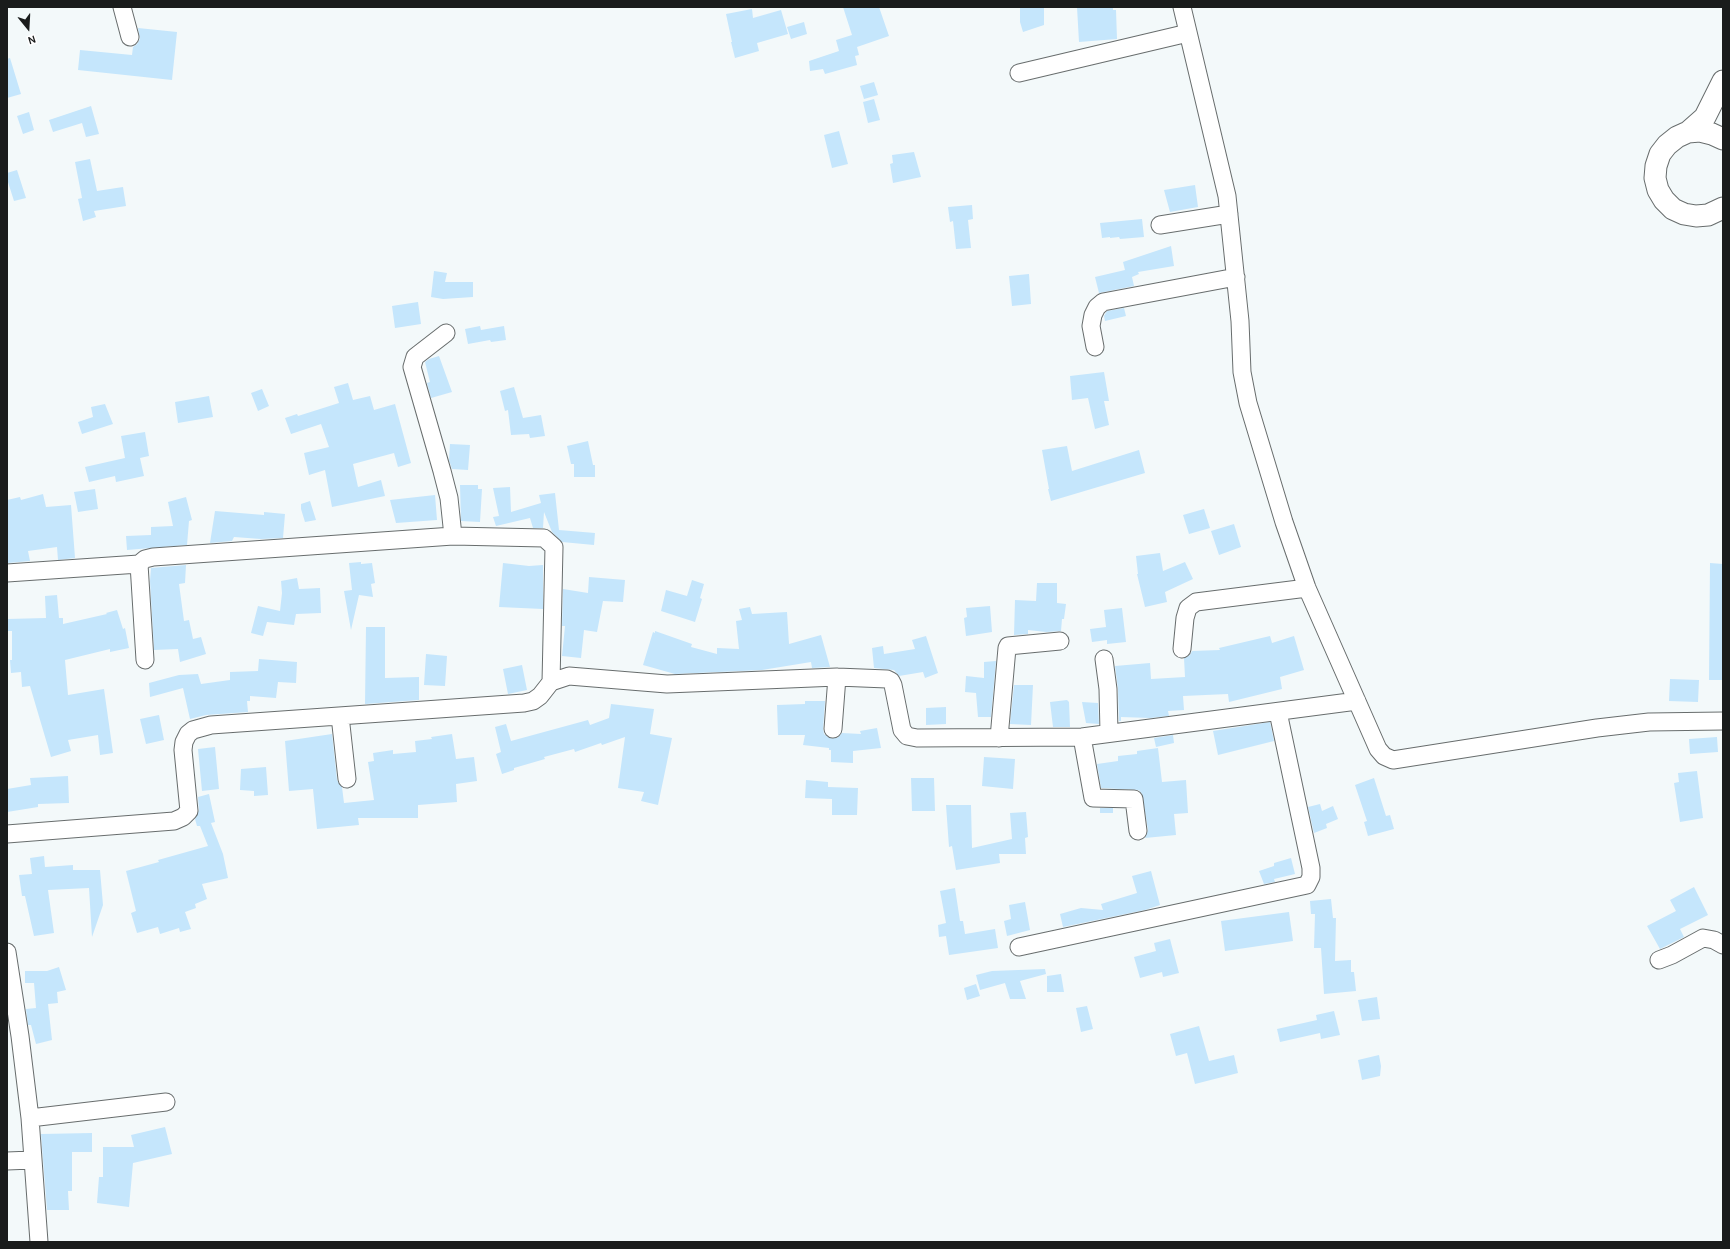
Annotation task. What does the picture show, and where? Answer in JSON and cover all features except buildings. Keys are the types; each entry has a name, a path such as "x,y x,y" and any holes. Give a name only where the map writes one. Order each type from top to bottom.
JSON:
{"street":[{"path":"122,7 130,37"},
{"path":"1182,7 1227,196 1240,321 1242,372 1248,403 1284,522 1307,588 1378,749 1384,756 1393,760 1597,728 1649,722 1723,721"},
{"path":"1019,73 1188,32"},
{"path":"1722,210 1708,215 1696,216 1684,214 1673,209 1664,200 1658,190 1655,178 1656,166 1660,154 1667,145 1677,137 1688,132 1705,117 1723,81"},
{"path":"1688,132 1700,131 1723,139"},
{"path":"1160,225 1229,214"},
{"path":"1094,347 1091,326 1093,315 1097,307 1103,302 1236,277"},
{"path":"446,333 416,357 412,367 449,498 453,536"},
{"path":"7,573 139,564 145,559 153,557 453,536 544,538 554,547 551,682"},
{"path":"139,564 145,660"},
{"path":"1182,649 1184,618 1188,608 1196,602 1307,588"},
{"path":"999,738 1008,646 1060,641"},
{"path":"1104,659 1108,689 1109,733"},
{"path":"7,834 174,821 183,817 189,811 183,750 184,742 188,734 193,730 211,726 524,703 533,701 540,696 551,682 569,676 667,684 837,677 887,679 891,681 902,730 907,736 917,738 1082,737 1356,701"},
{"path":"833,730 837,677"},
{"path":"1020,947 1307,885 1311,878 1311,868 1278,712"},
{"path":"340,716 347,779"},
{"path":"1082,737 1093,798 1134,799 1138,831"},
{"path":"1659,960 1672,955 1703,938 1714,940 1723,945"},
{"path":"7,952 14,1034 30,1118 39,1242"},
{"path":"30,1118 166,1102"},
{"path":"7,1161 32,1160"}]}
